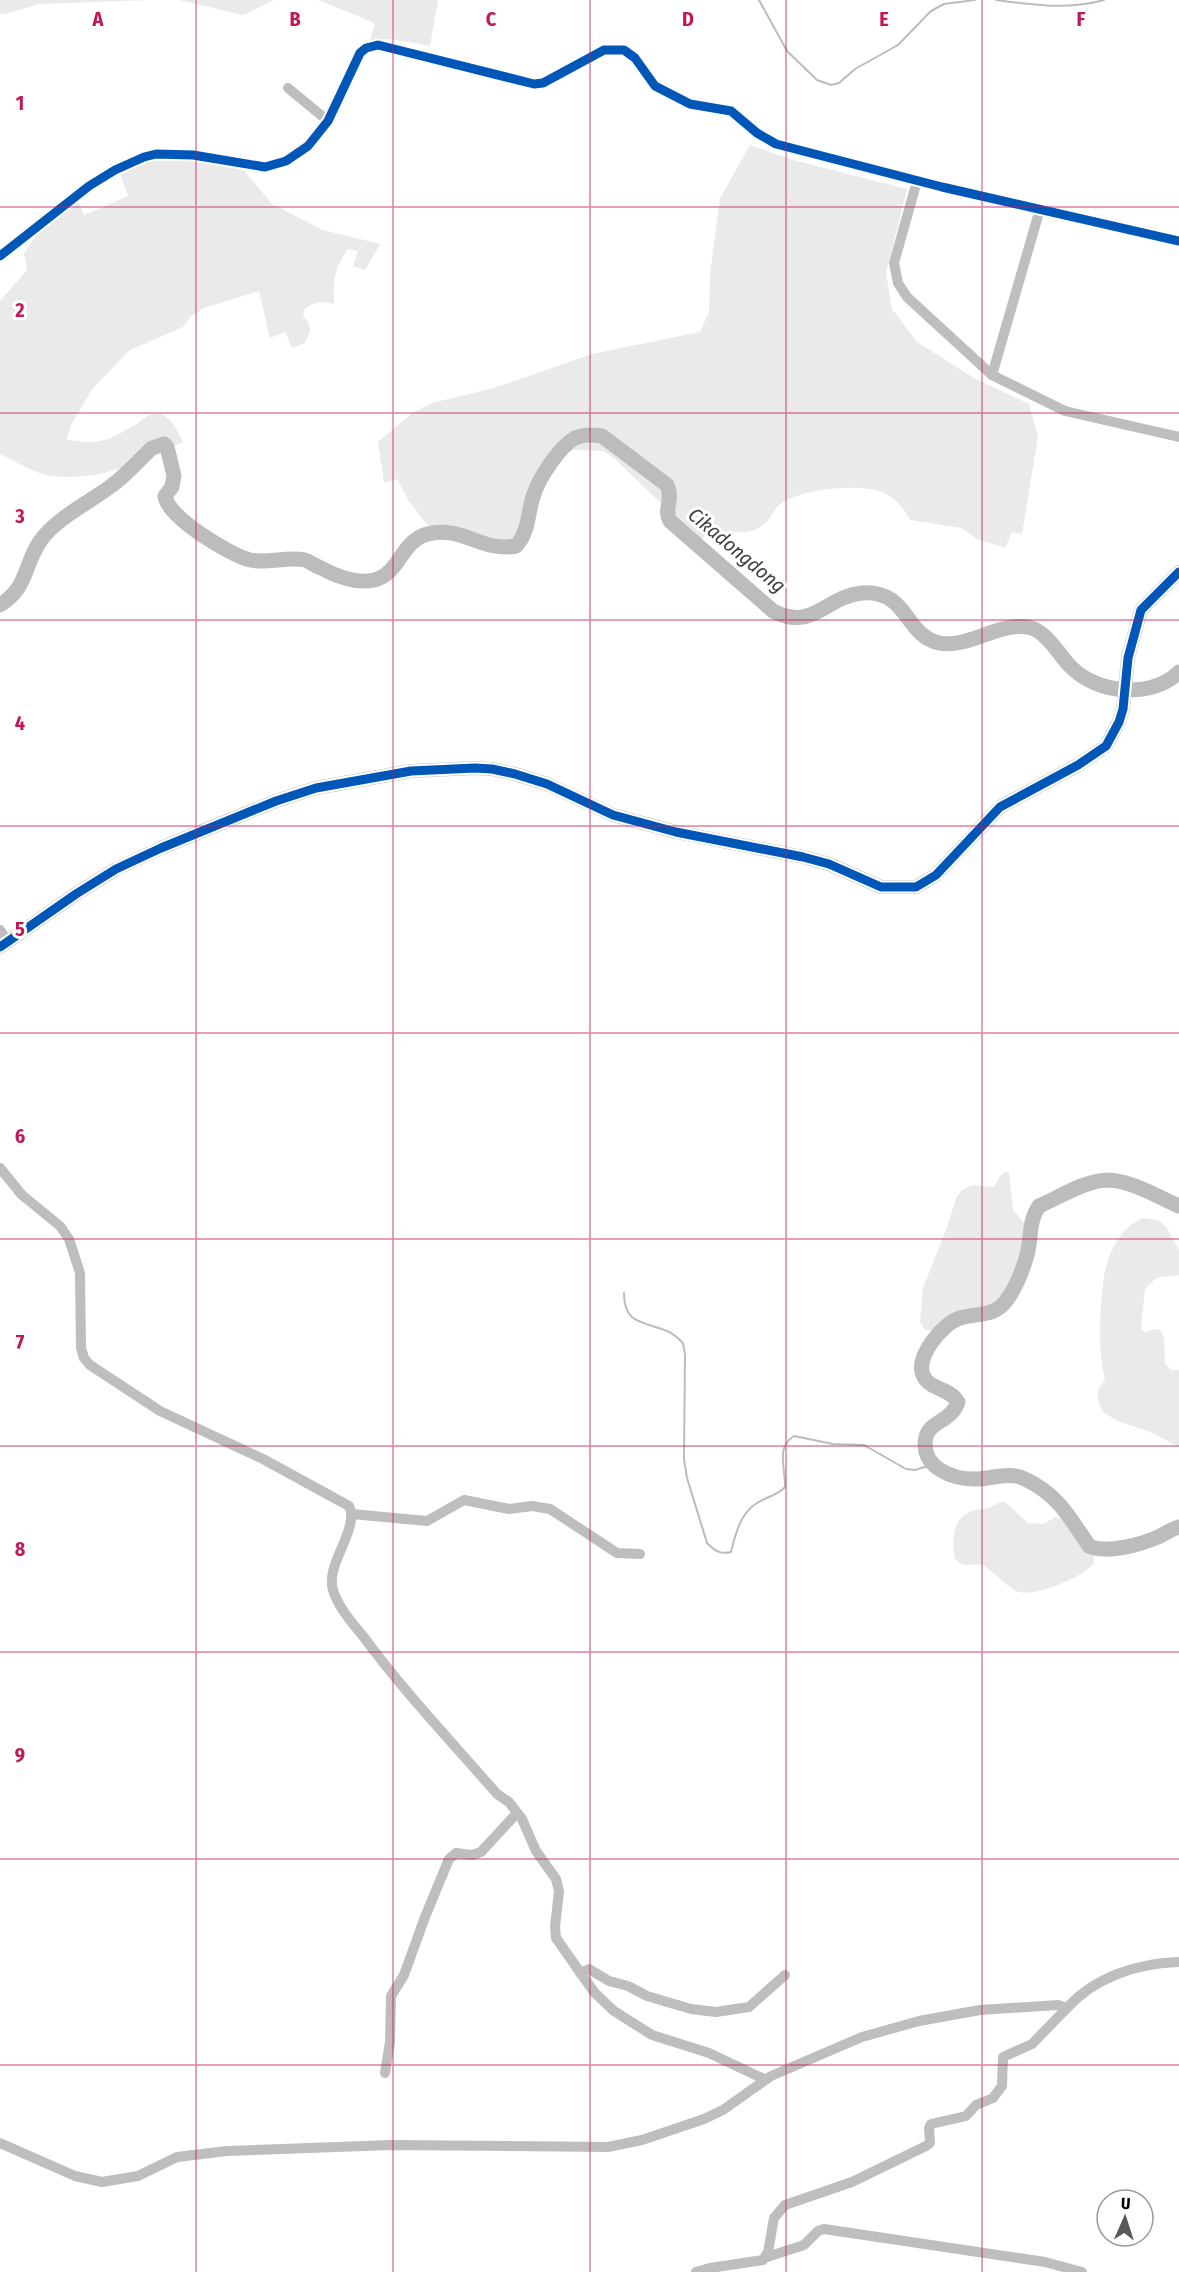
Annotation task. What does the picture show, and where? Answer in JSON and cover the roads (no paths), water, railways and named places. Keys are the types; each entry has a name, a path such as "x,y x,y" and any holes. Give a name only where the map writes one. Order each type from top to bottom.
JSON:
{"street":[{"path":"0,256 102,178 144,157 156,154 193,155 270,166 286,161 309,146 328,121 360,53 378,45 534,84 543,83 604,50 618,48 635,58 655,86 690,104 731,111 757,134 776,144 917,181 1179,242"},
{"path":"288,88 328,121"},
{"path":"917,181 894,262 898,283 907,297 992,375 1065,411 1179,437"},
{"path":"992,375 1040,209"},
{"path":"2,939 116,869 276,801 316,788 411,771 475,768 515,774 548,784 613,815 668,830 803,857 829,864 881,887 916,887 936,875 1000,807 1067,772 1106,746 1119,722 1130,649 1141,610 1179,572"},
{"path":"0,1168 22,1195 60,1226 69,1239 80,1273 81,1348 84,1359 90,1365 160,1411 263,1459 349,1506 352,1514 333,1571 332,1589 336,1597 384,1664 497,1794 509,1802 526,1824 536,1851 556,1879 559,1891 556,1938 602,2000 639,2029 662,2039 709,2053 764,2079"},
{"path":"352,1514 427,1521 464,1500 513,1509 537,1506 550,1509 617,1553 640,1554"},
{"path":"385,2073 390,2042 391,1996 404,1975 449,1859 456,1852 472,1855 481,1852 517,1813"},
{"path":"767,2257 772,2224 781,2208 852,2182 926,2146 930,2143 931,2124 966,2116 976,2105 993,2098 1002,2086 1003,2057 1032,2044 1077,1997 1105,1979 1157,1963 1179,1962"},
{"path":"580,1972 589,1969 609,1981 628,1986 647,1996 691,2009 716,2012 749,2007 785,1975"},
{"path":"0,2143 75,2176 102,2182 138,2176 177,2157 227,2151 391,2145 608,2147 642,2140 704,2119 723,2110 764,2079 862,2037 920,2021 993,2009 1058,2005 1067,2008"},
{"path":"696,2272 760,2261 804,2245 818,2231 824,2229 1045,2262 1082,2272"}],"waterway":[{"path":"759,0 787,51 817,80 831,85 839,83 855,69 898,45 931,11 944,4 975,0"},
{"path":"996,0 1064,6 1104,0"},
{"name":"Cikadongdong","path":"0,605 16,591 35,549 56,524 115,483 152,448 164,444 167,447 174,476 172,487 165,496 168,505 201,534 229,551 250,560 305,560 340,576 367,581 383,576 413,541 432,533 454,534 494,546 516,546 524,534 532,501 545,471 569,442 585,435 595,435 602,436 667,485 670,521 773,611 799,617 819,611 849,595 877,594 889,598 898,605 919,631 939,643 961,642 1017,626 1035,629 1047,638 1071,667 1082,676 1109,688 1125,690 1154,686 1168,681 1179,672"},
{"name":"Cikadongdong","path":"1179,1206 1136,1186 1109,1180 1082,1186 1039,1206 1033,1218 1023,1266 1016,1285 1006,1301 996,1310 960,1318 946,1326 927,1350 922,1368 926,1380 950,1394 958,1402 951,1413 932,1427 926,1437 925,1448 928,1457 940,1470 969,1479 1009,1475 1021,1477 1038,1486 1055,1500 1089,1546 1096,1548 1114,1549 1133,1545 1151,1540 1179,1527"},
{"path":"624,1293 627,1311 631,1316 669,1332 683,1343 685,1355 684,1459 687,1478 707,1543 712,1548 724,1553 731,1552 739,1525 746,1513 751,1507 785,1487 783,1453 788,1441 794,1436 833,1444 864,1445 906,1469 915,1470 931,1465"}]}
